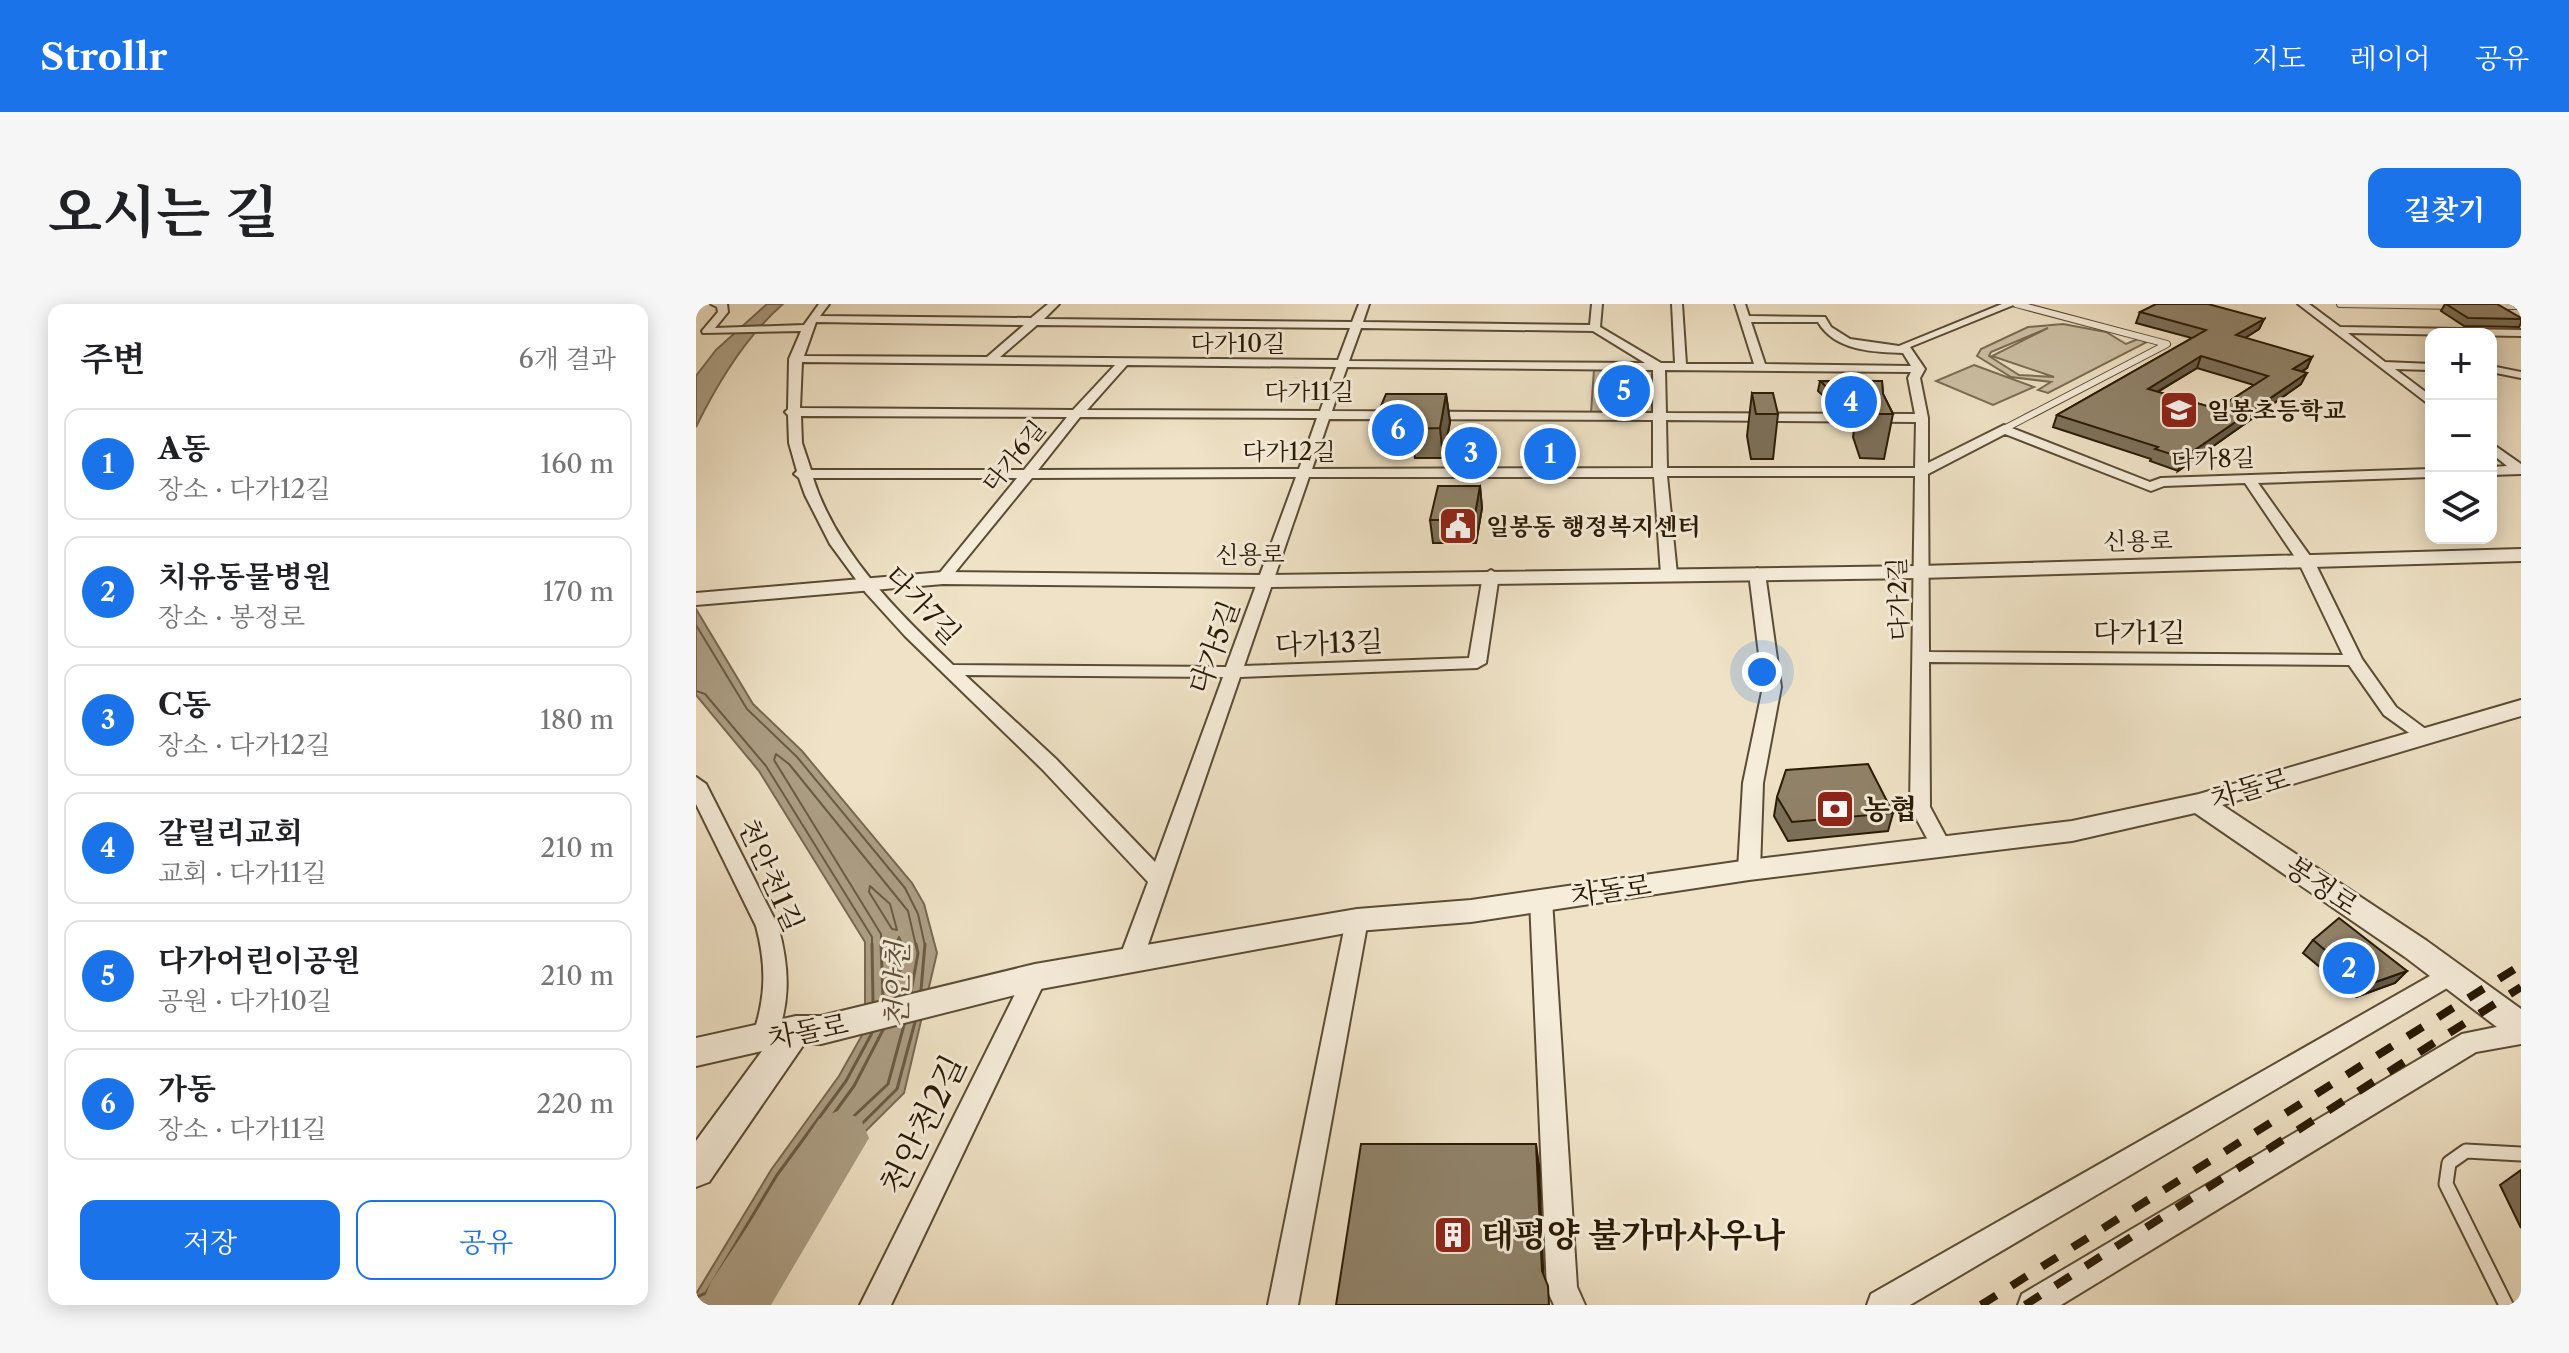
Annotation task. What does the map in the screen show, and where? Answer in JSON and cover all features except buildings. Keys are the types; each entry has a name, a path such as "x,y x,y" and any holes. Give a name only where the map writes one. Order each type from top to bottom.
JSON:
{"street":[{"path":"716,304 722,304 723,312 707,331 808,325 1032,323 1595,328 1659,367 1660,472 1669,574"},
{"name":"다가7길","path":"824,304 808,325 795,359 791,412 801,474 824,520 867,587 949,670 1035,750 1159,880"},
{"name":"다가5길","path":"1130,962 1364,304"},
{"path":"1595,328 1597,304"},
{"path":"1677,304 1681,368"},
{"path":"1740,304 1761,368"},
{"path":"1919,369 1904,346 2014,304"},
{"path":"2303,304 2428,400"},
{"path":"987,363 1048,305"},
{"path":"1744,319 1821,319 1825,329 1848,341 1906,350"},
{"path":"2338,330 2521,333"},
{"name":"다가10길","path":"795,359 1919,369"},
{"name":"다가6길","path":"943,578 1078,412 1122,364"},
{"path":"2383,365 2425,367"},
{"name":"다가2길","path":"1919,369 1914,378 1922,418 1920,807 1942,848"},
{"path":"2497,370 2521,375"},
{"name":"다가11길","path":"791,412 1922,418"},
{"path":"1922,472 2004,429"},
{"name":"다가8길","path":"2004,429 2151,487 2161,482 2425,473"},
{"path":"2497,452 2521,470"},
{"path":"2497,471 2521,470"},
{"name":"다가12길","path":"801,474 1922,472"},
{"path":"2249,479 2307,563 2354,660 2390,711 2426,736"},
{"name":"신용로","path":"696,599 867,587 943,578 1265,581 1491,575 1920,572 2521,555"},
{"path":"1749,870 1753,783 1772,687 1757,573"},
{"name":"다가13길","path":"949,670 1233,672 1477,663 1491,575"},
{"name":"다가1길","path":"1923,657 2354,660"},
{"name":"차돌로","path":"696,1052 809,1030 1035,977 1357,920 1471,911 1749,870 2072,831 2199,803 2521,708"},
{"name":"천안천1길","path":"696,784 767,926 773,947 777,1007 763,1040"},
{"name":"봉정로","path":"2199,803 2451,974 2521,1027"},
{"path":"1541,900 1562,1290 1570,1305"},
{"path":"1283,1305 1357,920"},
{"path":"1882,1305 2451,974"},
{"name":"천안천2길","path":"875,1305 1035,977"},
{"path":"696,1170 809,1030"},
{"path":"2033,1305 2471,1042 2521,1033"}],"lane":[{"path":"2004,429 2167,344 2014,304"},
{"path":"2340,304 2461,306"},
{"path":"2476,306 2521,306"},
{"path":"2506,1305 2446,1184 2449,1163 2466,1151 2521,1154"}],"shaded area":[{"path":"2063,324 2106,332 2126,344 2138,339 2147,342 2048,393 2038,390 2051,382 2011,377 1977,356 1981,349 2028,327","holes":["2048,328 1992,356 2054,377 2019,375 1989,356 1991,352"]},
{"path":"1974,365 2034,387 1993,405 1936,381"},
{"path":"1594,369 1647,369 1656,372 1656,410 1648,413 1591,413"}],"water":[{"path":"767,304 783,304 756,331 734,361 696,427 696,376 716,350"},
{"path":"696,609 753,704 802,751 912,883 924,904 937,953 904,1093 792,1204 733,1305 696,1305 696,1294 771,1170 839,1076 865,1030 865,942 759,771 696,695"}],"waterway":[{"name":"천안천","path":"734,1305 840,1138"}],"railway":[{"path":"696,307 700,304"},
{"path":"1981,1305 2521,965"},
{"path":"2025,1305 2521,987"}],"place":[{"name":"다가어린이공원","path":"1624,391"},
{"name":"갈릴리교회","path":"1851,402"},
{"name":"일봉초등학교","path":"2179,410"},
{"name":"가동","path":"1398,430"},
{"name":"C동","path":"1471,453"},
{"name":"A동","path":"1550,454"},
{"name":"일봉동 행정복지센터","path":"1458,526"},
{"name":"농협","path":"1835,809"},
{"name":"치유동물병원","path":"2349,968"},
{"name":"태평양 불가마사우나","path":"1453,1235"}]}
